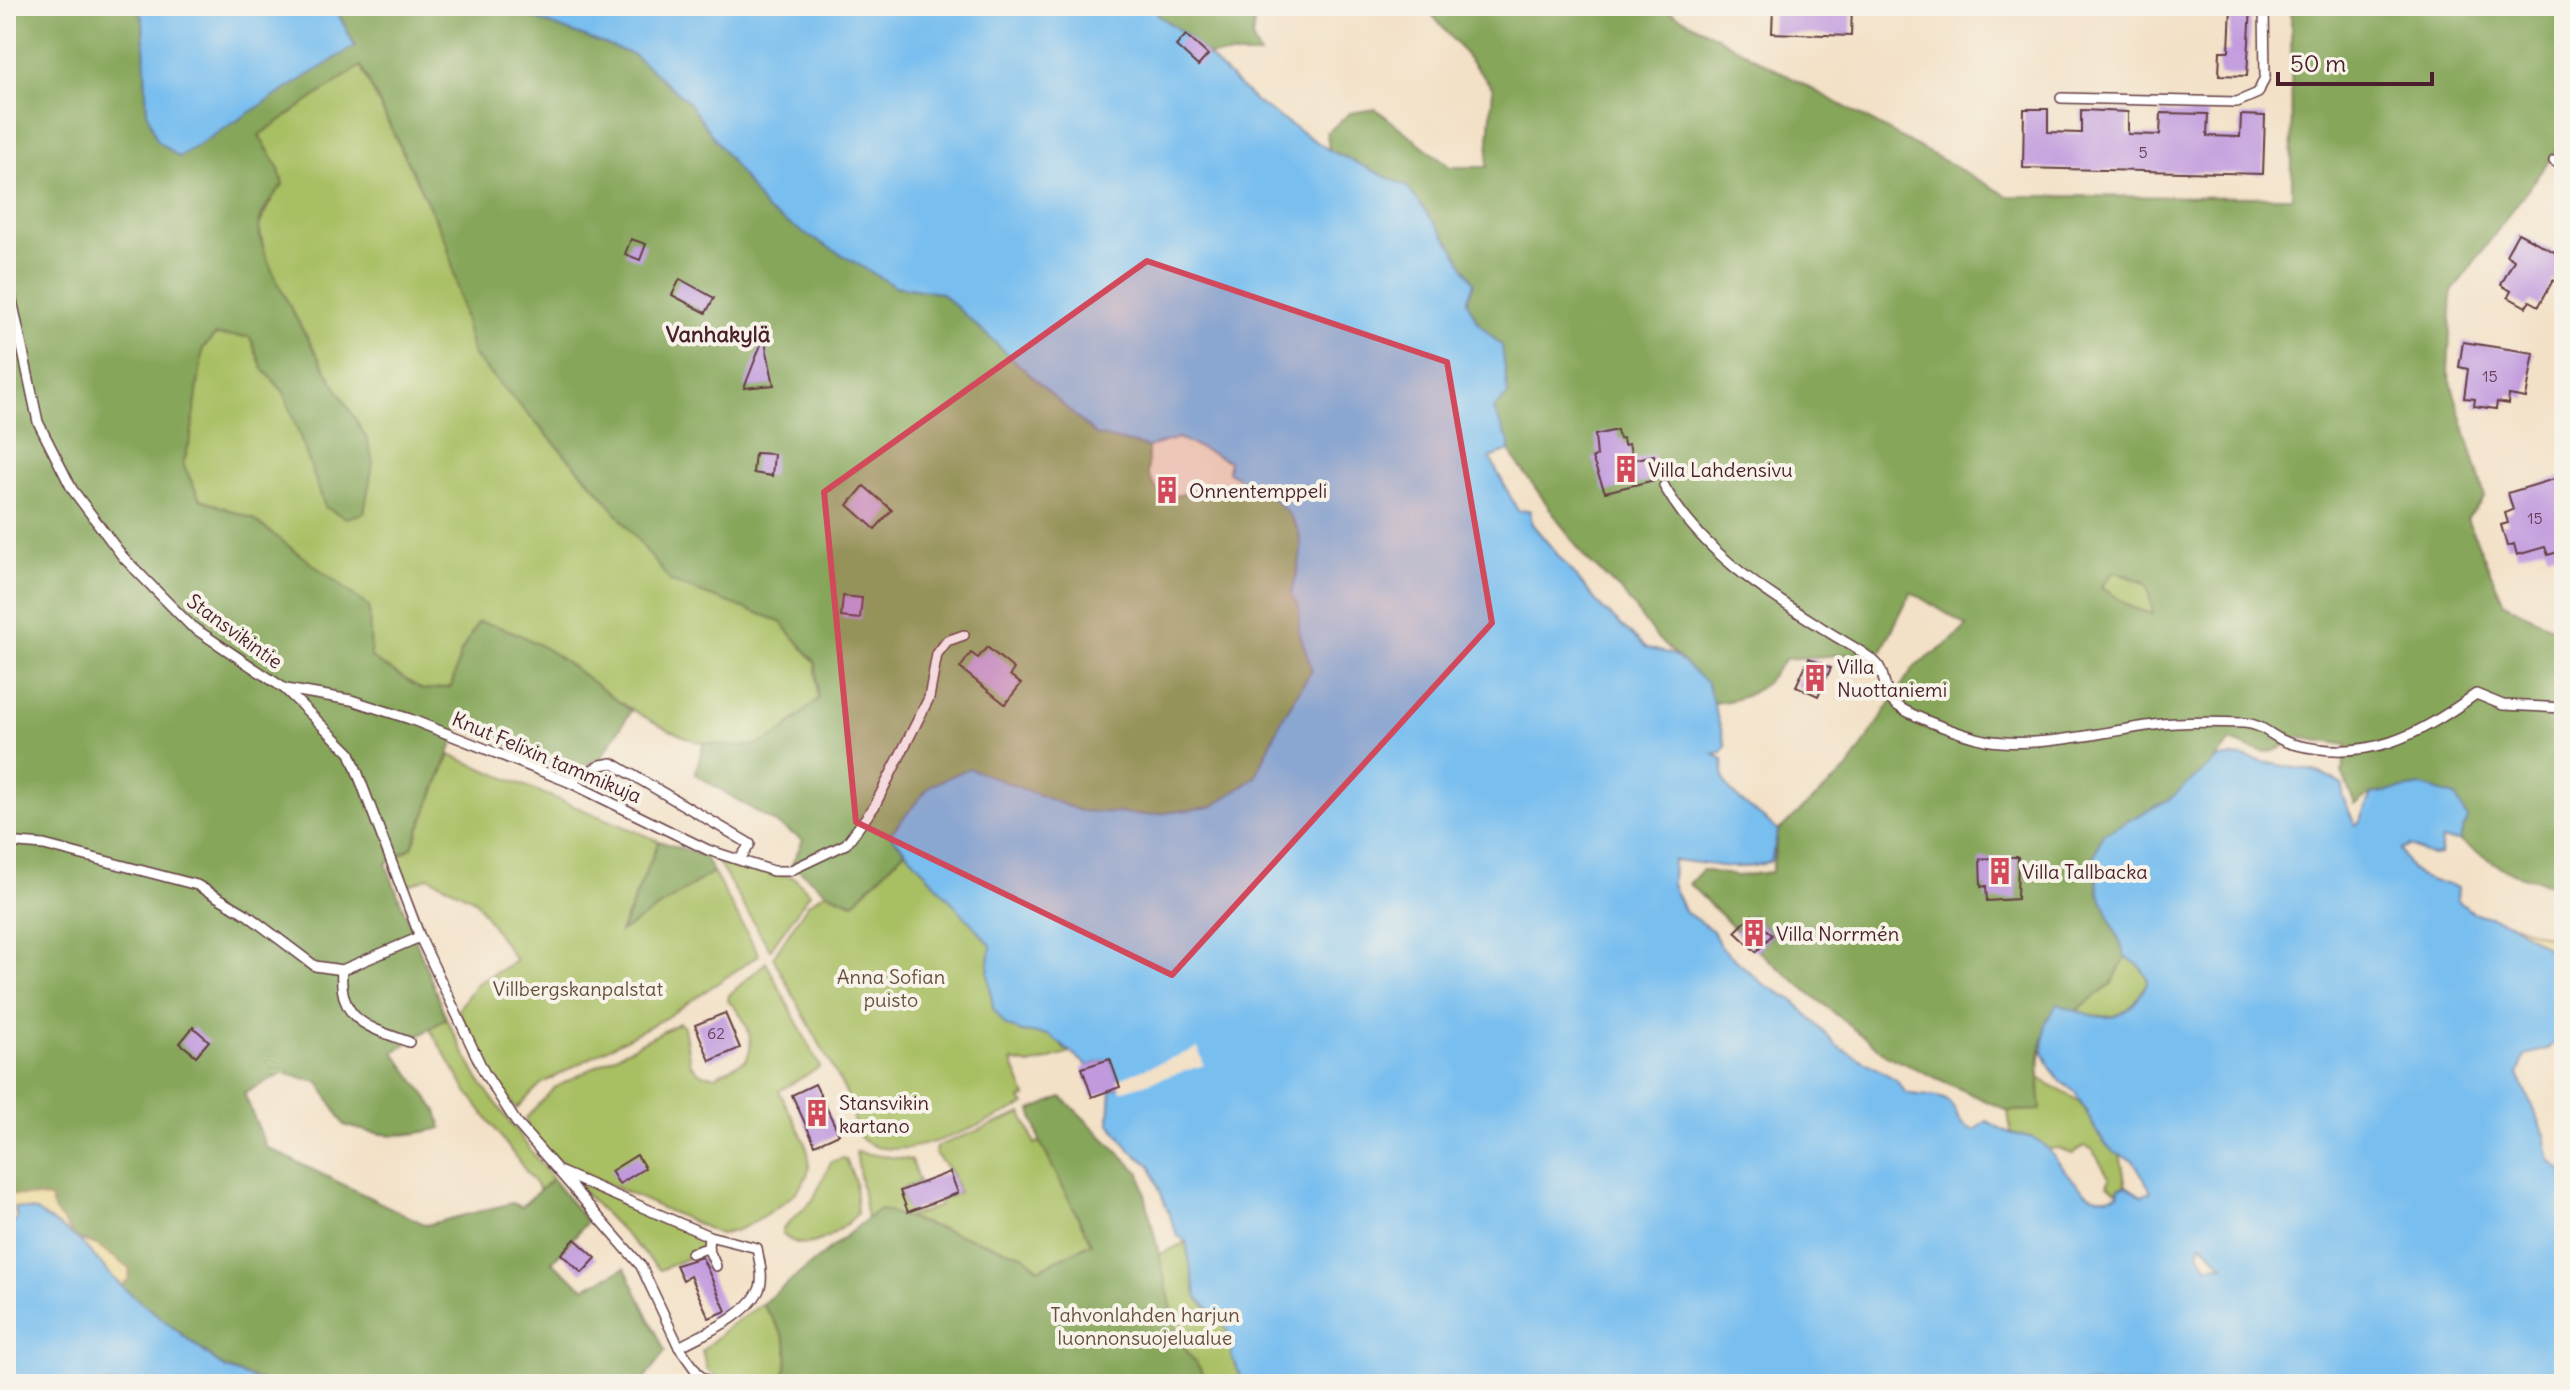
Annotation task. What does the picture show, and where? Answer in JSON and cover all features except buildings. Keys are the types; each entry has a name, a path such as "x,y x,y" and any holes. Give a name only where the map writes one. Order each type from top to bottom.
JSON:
{"lane":[{"path":"6,106 11,6"},
{"path":"2061,98 2237,102 2258,93 2265,77 2264,6"},
{"name":"Stansvikintie","path":"6,272 38,422 72,489 123,557 191,626 285,689 350,753 420,937 455,1016 516,1122 641,1266 679,1347 699,1375 713,1384"},
{"path":"1664,486 1682,517 1723,560 1753,584 1878,664 1890,698 1901,709 1986,740 2059,740 2159,724 2247,723 2263,726 2276,740 2316,750 2347,751 2391,744 2411,736 2476,694 2503,705 2564,708"},
{"name":"Knut Felixin tammikuja","path":"285,689 351,700 410,719 569,782 708,850 773,871 789,871 846,844 874,807 929,698 937,654 947,641 964,635"},
{"path":"569,782 601,765 612,763 750,844 740,859"},
{"path":"6,842 44,845 197,885 246,914 315,966 342,970 420,937"},
{"path":"342,970 340,991 348,1011 371,1028 409,1042"},
{"path":"556,1170 709,1236 757,1248 761,1273 759,1291 745,1307 679,1347"},
{"path":"709,1236 708,1248 716,1266"},
{"path":"691,1253 708,1248"}],"highlighted area":[{"path":"1147,261 1447,362 1492,623 1172,975 856,822 824,492"}],"green space":[{"path":"6,6 137,6 143,20 147,111 355,45 334,6 500,6 634,55 688,102 721,146 813,235 895,286 941,293 1096,435 1148,447 1148,474 1162,499 1221,485 1248,484 1283,505 1299,531 1302,552 1291,595 1299,606 1299,631 1312,670 1283,717 1255,778 1212,807 1149,815 1080,811 969,769 930,787 891,834 905,851 853,903 826,892 792,864 803,840 695,774 704,742 742,747 756,745 779,733 818,699 816,663 780,621 671,582 599,491 473,355 447,243 361,66 259,135 279,169 283,185 261,217 259,228 263,247 287,301 367,439 373,463 364,513 346,518 325,507 284,392 263,369 250,337 215,335 203,348 191,437 183,464 200,499 253,519 369,607 371,658 423,690 451,687 461,652 478,622 499,627 540,645 631,711 601,758 570,771 460,726 412,847 386,864 446,1018 394,1052 437,1111 442,1128 392,1135 344,1125 319,1082 283,1073 244,1093 266,1147 426,1225 512,1203 521,1207 552,1179 587,1222 552,1262 584,1288 625,1268 665,1351 641,1384 268,1384 225,1368 121,1286 128,1280 97,1245 75,1237 54,1210 6,1201"},
{"path":"1154,6 1257,6 1252,39 1260,55 1208,55 1158,15"},
{"path":"1425,6 1660,6 2008,196 2292,197 2291,6 2564,6 2564,140 2452,292 2448,372 2485,497 2467,519 2504,603 2553,628 2564,620 2564,888 2509,872 2459,841 2466,819 2422,786 2372,794 2355,804 2342,773 2347,745 2296,737 2279,749 2265,752 2231,741 2210,767 2170,799 2103,834 2093,860 2099,892 2126,957 2112,983 2076,1011 2057,1005 2046,1029 2040,1056 2041,1110 2008,1111 1886,1055 1757,950 1772,935 1752,915 1737,931 1689,884 1702,870 1737,876 1772,872 1778,831 1848,769 1913,668 1967,626 1911,592 1881,652 1785,659 1770,678 1746,696 1712,703 1706,683 1655,636 1624,594 1585,558 1509,451 1508,440 1493,409 1508,395 1502,346 1478,323 1467,301 1474,283 1451,244 1406,186 1329,150 1327,133 1350,113 1376,109 1450,167 1487,167 1493,88","holes":["2114,571 2147,583 2153,614 2132,608 2101,587"]},
{"path":"360,65 447,243 473,355 599,491 671,581 780,621 816,663 818,699 788,730 768,744 741,750 711,745 678,734 611,697 532,641 461,652 451,688 423,690 371,658 253,519 200,499 183,464 191,437 203,348 215,335 250,337 263,369 284,392 300,430 259,226 273,197 279,169 259,135"},
{"path":"2113,571 2147,584 2154,615 2132,608 2101,587"},
{"name":"Villbergskanpalstat","path":"450,755 659,841 620,932 713,872 759,955 667,1017 541,1084 516,1109 486,1066 458,1010 476,984 516,961 475,900 429,877 407,886 396,859 412,847"},
{"name":"Anna Sofian puisto","path":"930,786 1063,1048 1071,1053 1030,1065 1012,1061 1026,1097 1021,1099 1025,1105 967,1131 919,1146 897,1149 877,1147 859,1135 846,1093 773,957 808,904 826,892 853,903 905,851"},
{"path":"659,841 704,856 713,872 621,932"},
{"path":"717,861 793,877 810,893 770,950"},
{"path":"2126,957 2140,966 2148,980 2135,1003 2128,1010 2111,1016 2101,1017 2076,1011 2112,983"},
{"path":"766,962 820,1067 779,1091 805,1142 809,1157 809,1170 791,1197 747,1226 720,1234 572,1168 537,1141 526,1118 554,1088 679,1023 684,1027 690,1064 702,1074 715,1076 746,1060 750,1036 739,1013 728,1001 729,995"},
{"path":"446,1018 478,1079 552,1179 540,1190 466,1090 430,1029"},
{"path":"2037,1077 2080,1102 2104,1142 2120,1154 2126,1186 2119,1188 2120,1193 2107,1185 2110,1179 2092,1149 2084,1146 2072,1154 2059,1148 2046,1149 2031,1137 2011,1133 2008,1111 2041,1110"},
{"path":"1062,1097 1140,1173 1179,1340 1211,1384 780,1384 787,1360 785,1341 762,1304 879,1209 1025,1256 1039,1269 1091,1243 1040,1142 1031,1110"},
{"path":"1022,1113 1035,1144 1040,1142 1092,1243 1039,1269 1025,1256 880,1209 867,1219 856,1152 911,1160 919,1182 899,1190 911,1216 940,1206 939,1201 959,1193 951,1172 935,1154 936,1147"},
{"path":"846,1159 855,1181 857,1214 821,1240 800,1244 791,1240 782,1233 783,1228 813,1200 831,1162"},
{"path":"570,1178 700,1237 706,1250 660,1270"},
{"name":"Tahvonlahden harjun luonnonsuojelualue","path":"1186,1242 1197,1298 1223,1321 1233,1344 1231,1356 1244,1384 875,1384 1057,1304"},
{"path":"762,1304 785,1341 787,1360 780,1384 728,1384 707,1370 702,1351 728,1327"}],"sand":[{"path":"2510,923 2564,943 2564,959"},
{"path":"6,1194 50,1198 54,1210 75,1237 56,1224 6,1239"},
{"path":"79,1240 97,1245 130,1269 128,1280 121,1286"}],"water":[{"path":"137,6 334,6 355,46 179,157 157,141 147,111 143,20"},
{"path":"500,6 1154,6 1158,15 1186,35 1256,102 1329,150 1406,186 1451,244 1474,283 1467,301 1478,323 1502,346 1508,395 1493,409 1509,441 1509,451 1490,458 1518,511 1530,510 1532,524 1601,607 1647,648 1674,655 1707,683 1726,746 1722,752 1713,754 1723,759 1727,786 1778,831 1771,861 1759,865 1734,867 1673,860 1672,884 1684,911 1713,931 1720,946 1763,984 1793,1000 1837,1046 1895,1079 1906,1093 1949,1102 1967,1127 1975,1130 1987,1121 2010,1133 2039,1141 2074,1181 2094,1196 2106,1197 2119,1193 2119,1188 2126,1186 2142,1196 2151,1191 2134,1161 2115,1153 2104,1143 2075,1092 2060,1081 2043,1052 2045,1023 2057,1004 2086,1014 2110,1017 2131,1007 2148,980 2140,966 2126,957 2099,892 2093,859 2103,834 2170,799 2218,759 2233,756 2326,775 2343,786 2342,795 2355,825 2360,822 2372,794 2422,786 2455,796 2467,819 2459,841 2442,840 2440,855 2432,856 2410,846 2401,850 2412,870 2425,879 2458,888 2457,900 2472,912 2510,923 2564,959 2564,1003 2557,1005 2564,1018 2564,1034 2548,1049 2525,1055 2518,1075 2545,1135 2550,1161 2564,1172 2564,1384 1244,1384 1231,1355 1233,1344 1223,1321 1197,1298 1186,1242 1177,1235 1150,1165 1130,1150 1109,1122 1111,1090 1120,1087 1110,1059 1088,1066 1049,1035 1022,1032 1006,1026 993,1008 988,973 991,945 890,834 930,786 969,768 1080,811 1149,815 1212,807 1255,778 1283,717 1312,670 1299,631 1299,606 1291,595 1301,551 1295,523 1277,502 1228,472 1229,461 1178,438 1148,447 1096,435 941,293 895,286 767,211 688,102 634,55","holes":["2201,1243 2224,1265 2207,1266 2198,1253"]},
{"path":"14,1207 36,1211 79,1240 121,1286 224,1368 268,1384 6,1384 6,1225 14,1223 17,1217"}],"pier":[{"path":"1198,1048 1204,1065 1121,1091 1117,1079"}],"place":[{"name":"Villa Lahdensivu","path":"1626,469"},
{"name":"Onnentemppeli","path":"1167,490"},
{"name":"Villa Nuottaniemi","path":"1815,678"},
{"name":"Villa Tallbacka","path":"2000,871"},
{"name":"Villa Norrmén","path":"1754,933"},
{"name":"Stansvikin kartano","path":"817,1113"}],"district":[{"name":"Vanhakylä","path":"718,334"}]}
